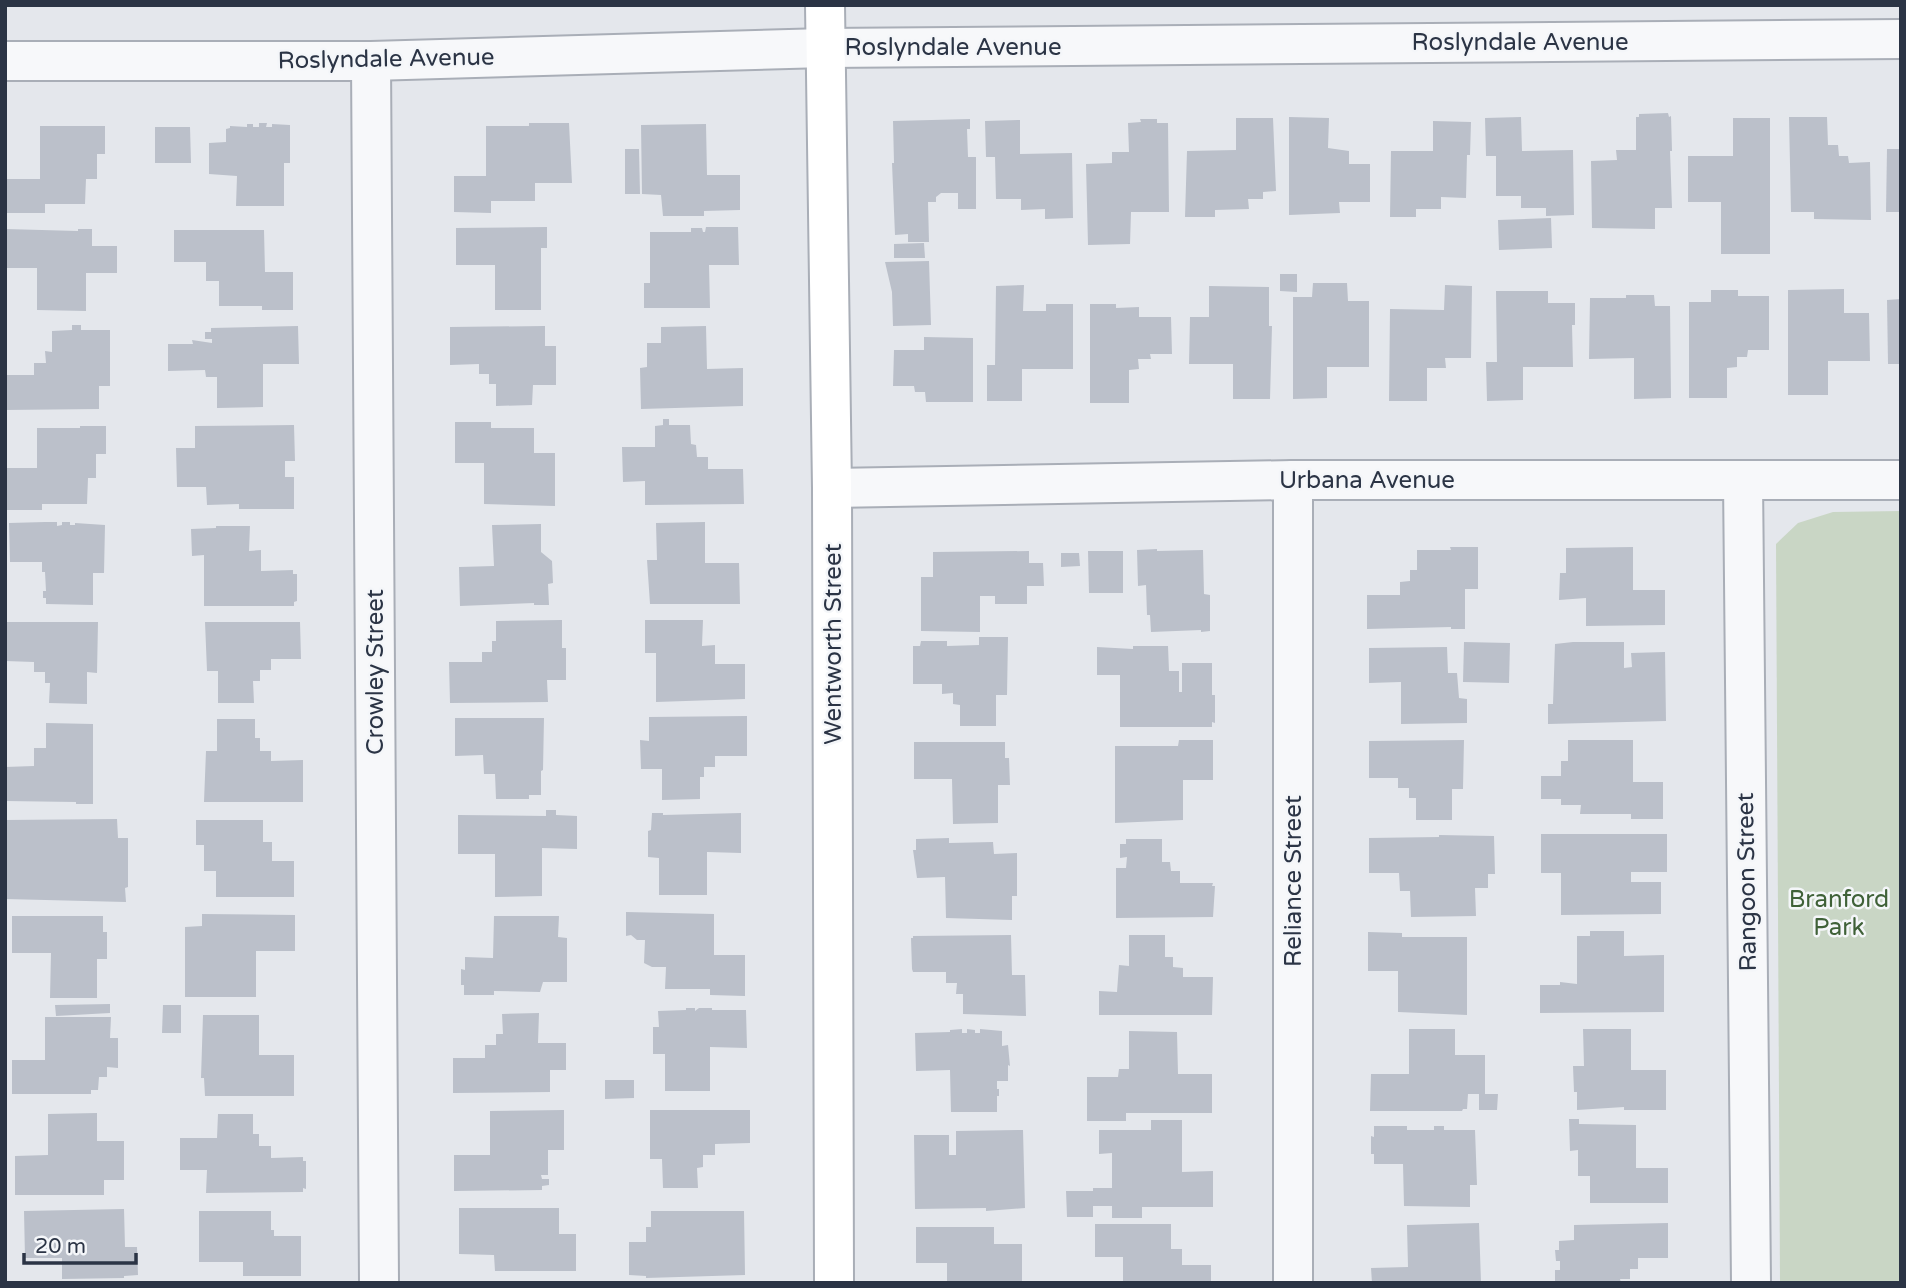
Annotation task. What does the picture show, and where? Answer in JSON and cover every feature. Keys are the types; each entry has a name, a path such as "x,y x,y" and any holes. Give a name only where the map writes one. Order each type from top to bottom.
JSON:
{"street":[{"name":"Wentworth Street","path":"825,5 832,488 834,1283"},
{"name":"Roslyndale Avenue","path":"5,61 371,61 825,48 1901,39"},
{"name":"Crowley Street","path":"371,61 379,1283"},
{"name":"Urbana Avenue","path":"832,488 1293,480 1901,480"},
{"name":"Reliance Street","path":"1293,480 1293,1283"},
{"name":"Rangoon Street","path":"1743,480 1751,1283"}],"green space":[{"name":"Branford Park","path":"1901,511 1901,1283 1780,1283 1776,544 1798,523 1833,512"}],"building":[{"path":"1668,113 1669,117 1671,116 1672,208 1655,208 1655,229 1592,228 1591,161 1617,160 1616,150 1636,150 1636,117 1639,117 1639,114"},
{"path":"1289,117 1329,118 1328,148 1349,151 1349,164 1370,164 1370,202 1339,202 1340,213 1289,215"},
{"path":"1521,117 1522,151 1573,150 1574,215 1546,216 1546,208 1521,208 1521,196 1496,196 1496,156 1486,156 1485,118"},
{"path":"1789,117 1827,117 1828,145 1838,145 1839,156 1848,156 1849,163 1870,162 1871,220 1814,219 1814,212 1791,212"},
{"path":"1236,118 1273,118 1276,191 1263,192 1263,199 1248,199 1249,209 1215,210 1215,217 1185,217 1187,151 1236,150"},
{"path":"1733,118 1770,118 1770,254 1721,254 1721,202 1688,202 1688,156 1733,156"},
{"path":"970,119 970,129 967,129 968,157 976,157 976,209 958,209 958,193 941,193 936,197 936,202 928,202 929,242 908,242 908,234 895,235 893,121"},
{"path":"1140,119 1157,119 1157,123 1168,123 1169,212 1131,212 1130,244 1088,245 1086,164 1112,163 1112,152 1129,152 1128,123 1141,122"},
{"path":"1020,120 1020,154 1072,153 1073,218 1045,219 1045,209 1021,210 1021,199 996,199 995,157 986,157 985,121"},
{"path":"1433,121 1471,122 1466,198 1441,197 1441,209 1416,209 1416,217 1390,217 1391,151 1433,151"},
{"path":"259,123 267,123 266,127 272,127 272,124 290,125 290,163 284,163 284,206 236,206 237,176 209,174 209,143 226,142 226,129 230,126 247,127 247,124 253,124 253,127 259,127"},
{"path":"529,123 569,123 572,183 535,183 535,201 491,201 491,213 454,212 454,176 486,176 486,126 529,126"},
{"path":"706,124 707,175 740,175 740,210 704,211 704,216 663,216 661,195 642,194 641,125"},
{"path":"40,126 105,126 105,154 97,154 97,179 86,179 85,204 45,204 45,213 7,213 7,179 40,179"},
{"path":"155,127 190,127 191,163 155,163"},
{"path":"625,149 639,149 640,194 625,194"},
{"path":"1887,149 1901,149 1901,212 1886,212"},
{"path":"1551,218 1552,248 1499,250 1498,220"},
{"path":"547,227 547,248 541,248 541,310 495,310 495,265 456,265 456,228"},
{"path":"706,227 738,227 739,265 709,265 710,308 644,308 644,283 650,283 650,232 691,232 691,228 702,228 705,232"},
{"path":"5,229 92,229 92,246 117,246 117,273 86,273 86,311 37,310 37,268 5,268"},
{"path":"174,230 264,230 265,272 293,272 293,310 262,310 262,306 219,306 219,281 206,281 206,262 174,262"},
{"path":"924,243 925,258 894,258 894,244"},
{"path":"929,261 931,325 893,326 892,292 885,262"},
{"path":"1280,274 1297,274 1297,292 1280,291"},
{"path":"1313,283 1347,283 1348,301 1369,301 1369,367 1327,367 1327,398 1293,399 1293,297 1312,297"},
{"path":"1024,285 1023,311 1046,311 1046,304 1073,304 1073,369 1022,369 1022,401 987,401 987,365 995,365 996,286"},
{"path":"1445,285 1472,286 1471,358 1445,358 1446,368 1427,368 1427,401 1389,401 1390,309 1444,310"},
{"path":"1209,286 1269,287 1269,326 1272,326 1270,399 1233,399 1233,364 1189,364 1190,317 1209,317"},
{"path":"1844,289 1844,313 1869,313 1870,361 1828,361 1828,395 1788,395 1788,290"},
{"path":"1711,290 1738,290 1738,296 1769,296 1769,350 1748,350 1747,357 1737,357 1737,367 1727,368 1727,398 1689,398 1689,302 1711,302"},
{"path":"1496,291 1548,291 1548,303 1575,303 1575,325 1572,325 1573,367 1523,367 1523,400 1487,401 1486,362 1497,362"},
{"path":"1626,295 1654,295 1655,306 1670,306 1671,398 1634,399 1634,358 1589,359 1590,298 1626,298"},
{"path":"1901,299 1901,364 1888,364 1887,300"},
{"path":"1090,304 1116,304 1116,308 1139,307 1139,317 1171,317 1172,354 1150,354 1151,359 1138,359 1139,369 1129,370 1129,403 1090,403"},
{"path":"72,325 81,325 81,330 110,330 110,386 99,386 99,409 5,410 5,375 34,375 34,363 46,363 45,351 52,352 52,331 72,330"},
{"path":"298,326 299,364 263,364 263,407 217,408 217,377 206,377 205,370 168,371 168,344 193,344 192,340 212,343 212,339 205,339 205,332 211,332 211,328"},
{"path":"545,326 545,346 556,346 556,385 533,385 532,405 496,406 496,384 489,384 489,374 479,374 479,364 450,365 450,327"},
{"path":"706,326 707,369 743,368 743,406 641,409 640,368 647,367 647,343 661,343 661,327"},
{"path":"924,337 973,338 973,402 926,402 925,392 915,392 914,386 893,386 894,350 924,350"},
{"path":"663,419 669,419 669,425 690,425 691,444 696,445 697,457 708,457 708,469 743,469 744,504 645,505 645,481 623,482 622,447 655,447 655,426 663,425"},
{"path":"455,422 491,422 491,428 534,428 534,453 555,453 555,506 484,504 484,463 455,463"},
{"path":"294,425 295,461 285,461 285,477 294,477 294,509 239,509 239,504 207,505 206,487 177,487 176,448 195,448 195,426"},
{"path":"106,426 106,454 96,454 96,478 88,478 87,504 42,504 42,510 7,510 7,468 37,468 37,428"},
{"path":"57,522 57,526 62,525 62,522 70,522 70,525 105,525 104,573 93,573 93,605 46,604 46,598 43,598 43,591 46,591 42,562 10,562 9,523"},
{"path":"705,522 705,563 739,563 740,604 650,604 647,560 657,560 656,523"},
{"path":"541,524 541,552 552,561 553,583 548,584 549,605 534,603 460,606 459,567 494,566 492,525"},
{"path":"250,526 249,551 261,550 261,571 293,570 293,574 297,574 297,601 294,606 204,606 204,555 192,556 191,529"},
{"path":"1450,547 1478,547 1478,589 1465,589 1465,629 1367,629 1367,595 1400,595 1400,582 1410,581 1410,570 1417,570 1417,550 1451,550"},
{"path":"1633,547 1633,590 1665,590 1665,625 1586,626 1586,598 1559,600 1560,573 1566,573 1566,548"},
{"path":"1137,550 1203,550 1204,594 1210,595 1210,631 1151,632 1150,615 1147,615 1146,585 1138,586"},
{"path":"1029,551 1029,563 1043,563 1044,586 1027,586 1027,604 995,604 995,596 980,596 980,632 921,631 921,577 933,577 933,552"},
{"path":"1088,551 1123,551 1123,593 1089,593"},
{"path":"1061,553 1079,553 1080,566 1061,567"},
{"path":"562,620 562,648 566,648 566,680 547,680 548,702 450,703 449,662 482,662 482,652 492,652 492,641 496,641 496,621"},
{"path":"645,620 703,620 702,646 715,645 715,664 745,664 745,699 656,702 656,653 645,653"},
{"path":"5,622 98,622 97,673 87,672 87,704 49,703 50,683 45,683 45,672 34,672 34,662 5,661"},
{"path":"205,622 300,622 301,659 271,659 271,670 260,670 260,681 253,681 254,703 218,703 218,671 207,671"},
{"path":"979,637 1008,637 1007,695 996,695 996,726 960,726 960,705 953,704 953,693 942,694 942,684 913,684 913,646 920,646 921,641 947,641 947,646 979,645"},
{"path":"1464,642 1510,643 1509,683 1463,682"},
{"path":"1624,642 1624,668 1632,667 1631,653 1665,652 1666,721 1548,724 1548,704 1553,704 1555,644"},
{"path":"1133,646 1168,646 1169,671 1179,671 1179,692 1182,692 1182,663 1212,663 1215,723 1212,722 1212,727 1120,727 1120,675 1097,675 1097,647 1133,649"},
{"path":"1447,647 1448,673 1457,673 1459,698 1467,699 1467,723 1401,724 1401,682 1369,683 1369,648"},
{"path":"747,716 747,756 715,756 715,767 704,767 704,777 700,777 700,799 662,800 662,769 641,769 640,740 649,741 649,717"},
{"path":"455,718 544,718 541,795 529,795 529,799 496,799 495,774 484,774 483,755 455,756"},
{"path":"217,719 255,719 255,738 260,738 260,751 271,751 271,761 303,760 303,802 204,802 206,751 217,751"},
{"path":"46,723 93,724 93,804 5,801 5,767 34,766 34,748 46,748"},
{"path":"1179,740 1213,740 1213,780 1183,780 1183,820 1115,823 1115,746 1178,746"},
{"path":"1464,740 1463,789 1452,789 1452,820 1416,820 1416,798 1409,798 1409,788 1398,788 1398,778 1369,778 1369,741"},
{"path":"1568,740 1633,740 1633,782 1663,782 1663,819 1631,819 1631,814 1580,814 1581,805 1561,805 1561,799 1541,799 1541,776 1561,776 1561,761 1568,761"},
{"path":"914,742 1005,742 1005,758 1009,758 1010,785 998,785 998,823 953,824 952,779 914,779"},
{"path":"546,810 556,810 556,815 577,816 577,849 542,848 542,896 495,897 495,854 458,854 458,815 546,816"},
{"path":"652,813 741,813 741,853 707,852 707,895 659,895 659,858 648,857 648,831 651,830"},
{"path":"117,819 118,838 128,838 126,902 5,899 5,820"},
{"path":"196,820 263,820 263,842 272,842 272,861 294,861 294,897 216,897 216,871 204,871 204,845 196,845"},
{"path":"1541,834 1667,834 1667,872 1631,872 1631,882 1661,882 1661,914 1561,915 1561,873 1541,873"},
{"path":"1494,836 1495,874 1488,874 1488,888 1475,888 1476,916 1411,917 1410,891 1400,891 1399,873 1369,873 1369,838"},
{"path":"949,838 949,843 993,842 994,854 1017,853 1017,896 1012,896 1012,920 946,918 945,877 917,878 913,850 916,850 916,839"},
{"path":"1126,839 1162,839 1162,862 1170,862 1171,871 1180,871 1180,883 1213,883 1213,917 1116,918 1116,868 1126,868 1127,857 1120,858 1120,844 1126,844"},
{"path":"626,912 714,914 714,955 745,955 745,996 710,995 710,989 665,989 666,967 652,967 644,963 645,940 626,936"},
{"path":"202,914 295,915 295,951 256,951 256,997 185,997 185,927 202,926"},
{"path":"12,916 103,916 103,932 107,932 107,959 97,959 97,998 50,998 51,953 12,953"},
{"path":"494,916 559,916 558,937 567,938 567,982 543,982 540,992 494,991 494,995 464,995 461,969 465,970 465,957 493,958"},
{"path":"1590,931 1624,931 1624,956 1664,955 1664,1012 1540,1013 1540,985 1560,985 1560,982 1577,984 1577,936 1590,936"},
{"path":"1368,932 1402,933 1402,937 1467,937 1467,1015 1398,1012 1398,971 1368,971"},
{"path":"1011,935 1012,975 1025,975 1026,1016 963,1014 963,994 956,994 957,983 946,983 946,972 913,972 913,936"},
{"path":"1129,935 1165,935 1165,957 1173,957 1173,967 1183,968 1183,977 1213,977 1212,1015 1099,1015 1099,991 1117,992 1119,965 1129,966"},
{"path":"110,1004 110,1013 56,1016 55,1005"},
{"path":"163,1005 181,1005 181,1033 162,1033"},
{"path":"695,1008 695,1011 699,1008 746,1010 747,1048 710,1047 710,1091 665,1091 665,1054 653,1054 653,1027 659,1027 658,1011"},
{"path":"539,1013 538,1043 566,1043 566,1070 550,1070 550,1092 453,1093 453,1058 485,1058 485,1045 496,1045 496,1034 503,1034 502,1014"},
{"path":"203,1015 259,1015 259,1055 294,1055 294,1096 205,1096 204,1078 201,1078"},
{"path":"45,1017 111,1017 110,1038 118,1038 118,1068 107,1067 107,1077 99,1077 98,1090 91,1090 91,1094 12,1094 12,1060 45,1060"},
{"path":"962,1029 962,1033 967,1033 967,1029 975,1030 975,1033 980,1033 980,1029 1002,1031 1002,1046 1008,1045 1008,1081 997,1081 997,1112 951,1112 950,1070 916,1071 915,1033"},
{"path":"1409,1029 1455,1029 1455,1055 1485,1055 1485,1094 1498,1094 1497,1110 1479,1110 1479,1094 1468,1094 1467,1109 1462,1111 1370,1111 1371,1074 1409,1074"},
{"path":"1583,1029 1631,1029 1631,1070 1666,1070 1666,1110 1624,1110 1624,1107 1577,1110 1573,1066 1584,1066"},
{"path":"1129,1031 1177,1032 1178,1074 1212,1074 1212,1113 1126,1113 1126,1121 1087,1121 1087,1077 1118,1077 1119,1069 1129,1069"},
{"path":"605,1080 634,1080 634,1098 605,1099"},
{"path":"564,1110 564,1150 548,1150 548,1175 541,1175 542,1179 549,1179 549,1185 542,1186 542,1190 454,1191 454,1155 490,1155 490,1111"},
{"path":"650,1110 750,1110 750,1143 715,1144 715,1155 703,1155 703,1167 697,1168 698,1188 663,1188 662,1159 650,1159"},
{"path":"97,1113 97,1141 124,1141 124,1180 104,1180 104,1195 15,1195 15,1156 48,1155 48,1114"},
{"path":"218,1114 253,1114 253,1134 259,1134 259,1146 271,1146 271,1158 303,1157 303,1161 306,1161 306,1189 303,1188 303,1192 206,1193 207,1170 180,1170 180,1138 217,1138"},
{"path":"1569,1119 1579,1119 1579,1124 1636,1125 1636,1168 1668,1168 1668,1203 1590,1203 1590,1176 1578,1176 1578,1150 1570,1151"},
{"path":"1151,1120 1182,1120 1182,1172 1213,1171 1213,1207 1142,1207 1142,1218 1112,1218 1112,1206 1093,1206 1093,1217 1067,1217 1066,1191 1112,1188 1112,1153 1099,1154 1099,1130 1151,1130"},
{"path":"1374,1126 1407,1126 1407,1130 1434,1130 1434,1126 1444,1126 1444,1130 1475,1130 1477,1185 1470,1185 1470,1207 1404,1206 1403,1164 1374,1164 1371,1136 1374,1137"},
{"path":"1023,1130 1025,1208 986,1211 986,1208 915,1209 914,1135 949,1135 949,1155 956,1155 956,1131"},
{"path":"459,1208 559,1208 559,1234 576,1234 576,1271 495,1271 494,1255 459,1254"},
{"path":"124,1209 125,1247 137,1247 138,1275 124,1278 62,1279 62,1258 25,1258 24,1211"},
{"path":"199,1211 271,1211 271,1230 274,1230 274,1236 301,1236 301,1276 243,1276 243,1262 199,1262"},
{"path":"651,1211 744,1211 745,1275 646,1278 629,1275 629,1242 646,1242 646,1227 651,1227"},
{"path":"1479,1223 1481,1283 1372,1283 1371,1268 1408,1267 1407,1225"},
{"path":"1668,1223 1668,1258 1638,1258 1638,1269 1630,1269 1630,1279 1620,1279 1621,1283 1555,1283 1555,1270 1560,1270 1560,1261 1556,1261 1555,1250 1559,1250 1559,1241 1574,1240 1574,1225"},
{"path":"1095,1224 1171,1224 1171,1249 1182,1249 1182,1265 1211,1265 1211,1283 1123,1283 1123,1257 1095,1257"},
{"path":"916,1227 994,1227 994,1244 1022,1244 1022,1283 947,1283 947,1263 916,1263"}]}
